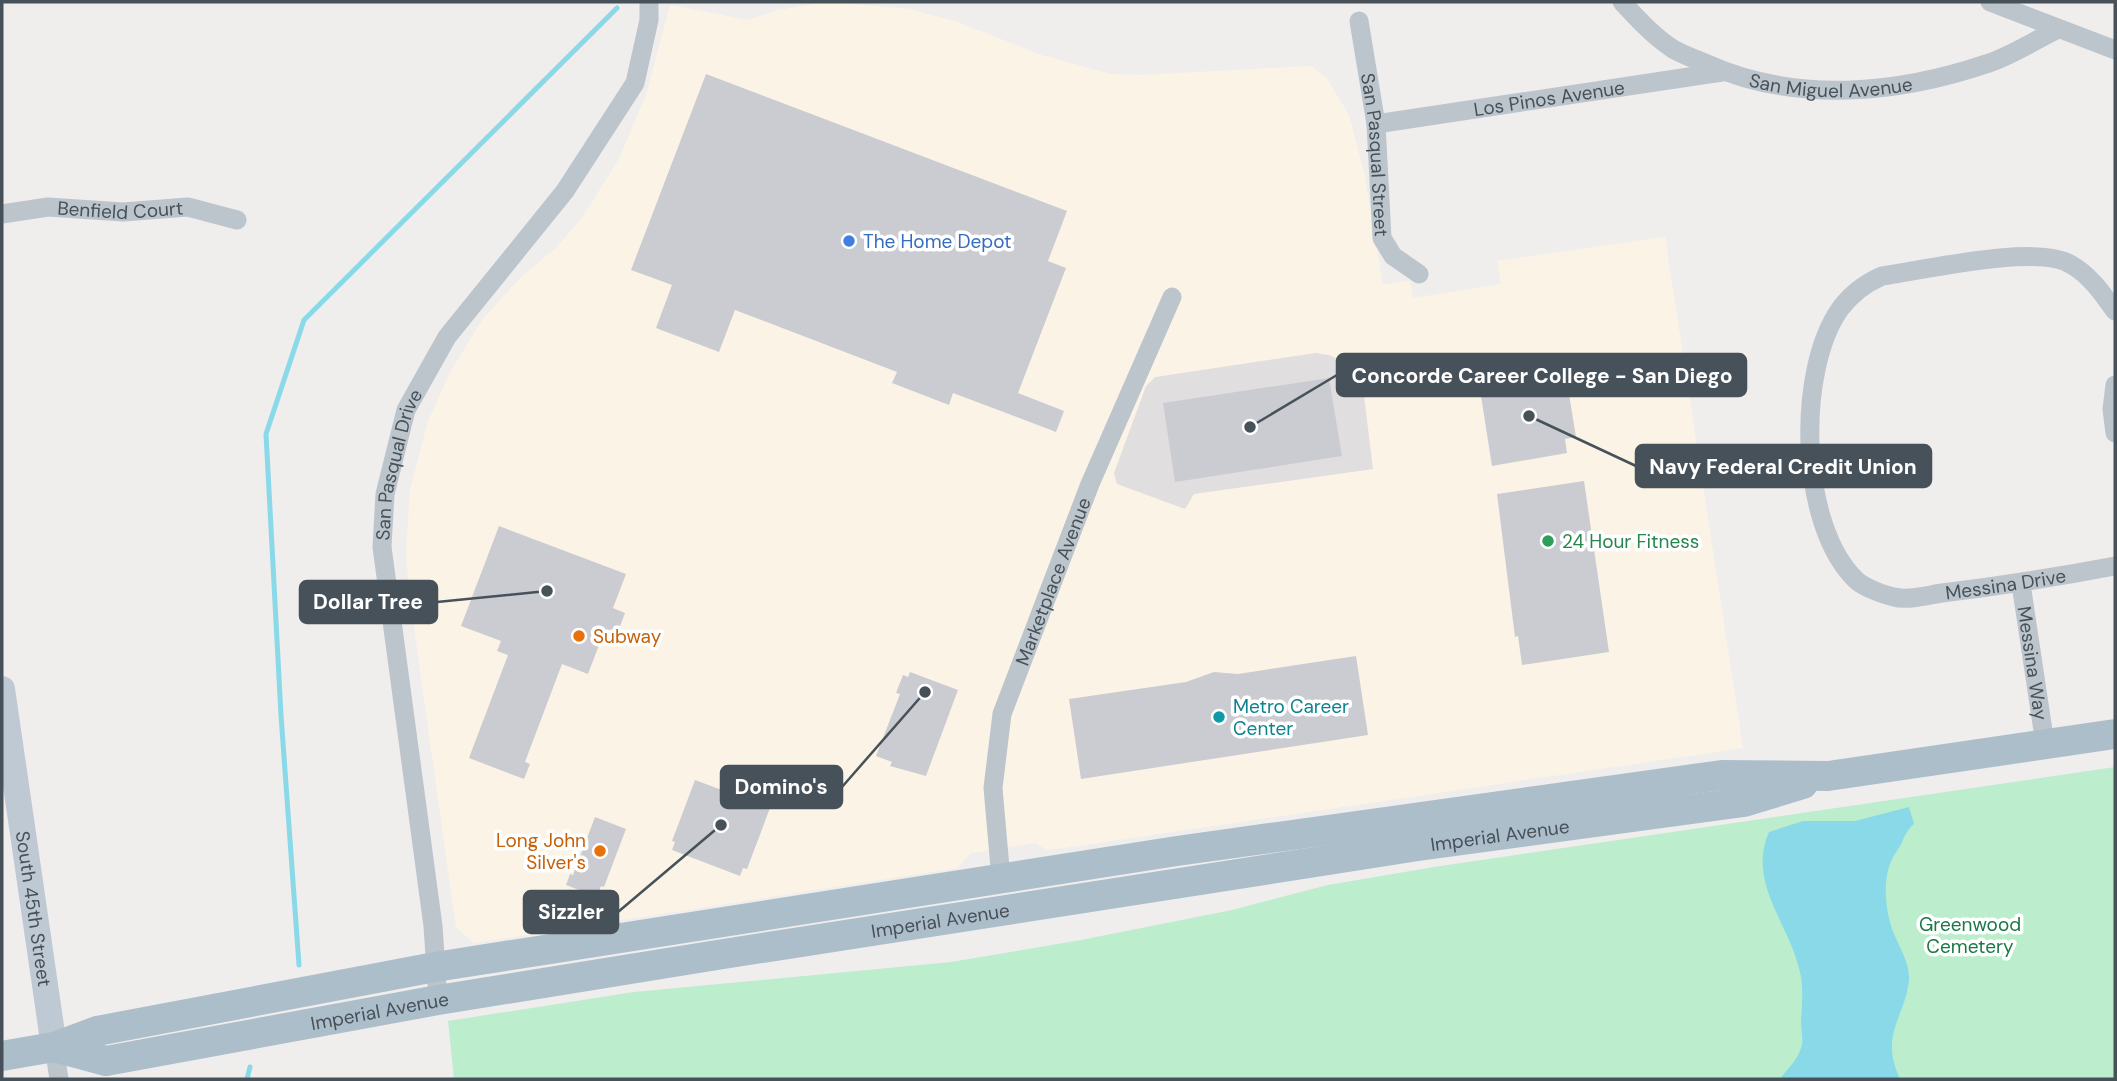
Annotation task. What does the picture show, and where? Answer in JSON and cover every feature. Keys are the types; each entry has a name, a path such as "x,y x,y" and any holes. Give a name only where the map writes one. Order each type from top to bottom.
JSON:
{"main road":[{"name":"Imperial Avenue","path":"54,1047 106,1061 438,1000 1418,846 1744,802 1828,776 2115,734"},
{"name":"Imperial Avenue","path":"2,1056 54,1047 97,1031 435,967 1177,851 1722,775 1828,776"},
{"path":"1588,823 1614,808 1716,790 1722,785 1722,775"}],"street":[{"name":"San Pasqual Drive","path":"438,1000 433,926 382,547 385,494 406,410 447,337 565,191 635,83 649,20 649,2"},
{"name":"San Miguel Avenue","path":"1622,2 1653,34 1675,51 1723,72 1775,88 1826,92 1872,89 1955,73 1992,62 2056,30"},
{"path":"1990,2 2056,30 2115,50"},
{"name":"San Pasqual Street","path":"1359,21 1376,124 1382,237 1393,256 1419,274"},
{"name":"Los Pinos Avenue","path":"1376,124 1723,72"},
{"name":"Benfield Court","path":"2,214 48,207 122,212 188,207 237,220"},
{"name":"Messina Drive","path":"2115,311 2091,279 2068,262 2031,255 1882,276 1858,291 1842,306 1832,322 1817,369 1808,442 1816,492 1831,547 1857,582 1896,598 2021,584 2115,566"},
{"name":"Marketplace Avenue","path":"1001,879 993,789 1002,714 1090,484 1172,297"},
{"path":"2115,385 2112,409 2115,433"},
{"name":"Messina Way","path":"2021,584 2045,744"},
{"name":"South 45th Street","path":"2,688 54,1047"},
{"path":"54,1047 59,1079"}],"shaded area":[{"path":"825,2 909,9 958,22 1041,55 1111,74 1143,75 1311,66 1326,77 1349,115 1365,177 1383,285 1410,281 1413,298 1501,284 1497,261 1665,237 1743,748 1057,849 1045,849 1036,843 971,853 957,868 474,943 456,927 410,599 406,553 410,490 428,421 450,372 483,319 521,277 557,247 584,215 620,157 647,92 670,5 748,20 774,11","holes":["1329,355 1348,364 1373,469 1194,494 1185,509 1117,483 1114,473"]},
{"path":"1316,353 1329,355 1348,364 1360,363 1373,469 1194,494 1185,509 1117,484 1114,473 1146,386 1155,377"}],"green space":[{"name":"Greenwood Cemetery","path":"2115,767 2115,1079 454,1079 448,1021 634,992 951,962 1081,940 1232,910 1328,885 1434,867"}],"water":[{"path":"1909,807 1914,824 1906,833 1892,860 1886,880 1886,902 1891,924 1909,974 1907,994 1893,1038 1894,1063 1900,1079 1780,1079 1795,1061 1802,1045 1802,988 1794,951 1766,885 1764,850 1769,832 1803,821 1855,821"}],"building":[{"name":"The Home Depot","path":"706,74 1067,211 1048,261 1066,268 1018,393 1064,411 1056,432 953,393 949,405 892,383 897,372 735,310 719,352 656,328 672,285 631,270"},
{"path":"1517,370 1520,390 1567,382 1576,437 1565,439 1567,453 1492,466 1481,396 1504,392 1501,373"},
{"path":"1329,378 1342,456 1175,482 1163,403"},
{"name":"24 Hour Fitness","path":"1584,481 1609,652 1522,665 1518,636 1515,637 1497,494"},
{"path":"499,526 626,574 613,608 625,613 613,645 601,640 588,674 562,664 525,762 530,764 524,779 469,758 508,655 497,651 501,641 461,626"},
{"name":"Metro Career Center","path":"1356,656 1368,735 1081,779 1069,699 1186,682 1214,672 1238,674"},
{"path":"910,672 958,690 926,776 890,766 892,762 876,756 900,694 896,693 903,675 908,677"},
{"path":"695,780 770,808 747,869 743,868 740,876 672,850 675,842 672,841"},
{"name":"Long John Silver's","path":"595,817 626,829 604,887 601,886 597,897 566,885 570,874 573,875"}],"waterway":[{"path":"299,965 281,715 266,434 304,320 617,8"},
{"path":"247,1079 250,1067"}],"place":[{"name":"The Home Depot","path":"849,241"},
{"name":"Navy Federal Credit Union","path":"1529,416"},
{"name":"Concorde Career College - San Diego","path":"1250,427"},
{"name":"24 Hour Fitness","path":"1548,541"},
{"name":"Dollar Tree","path":"547,591"},
{"name":"Subway","path":"579,636"},
{"name":"Domino's","path":"925,692"},
{"name":"Metro Career Center","path":"1219,717"},
{"name":"Sizzler","path":"721,825"},
{"name":"Long John Silver's","path":"600,851"}]}
